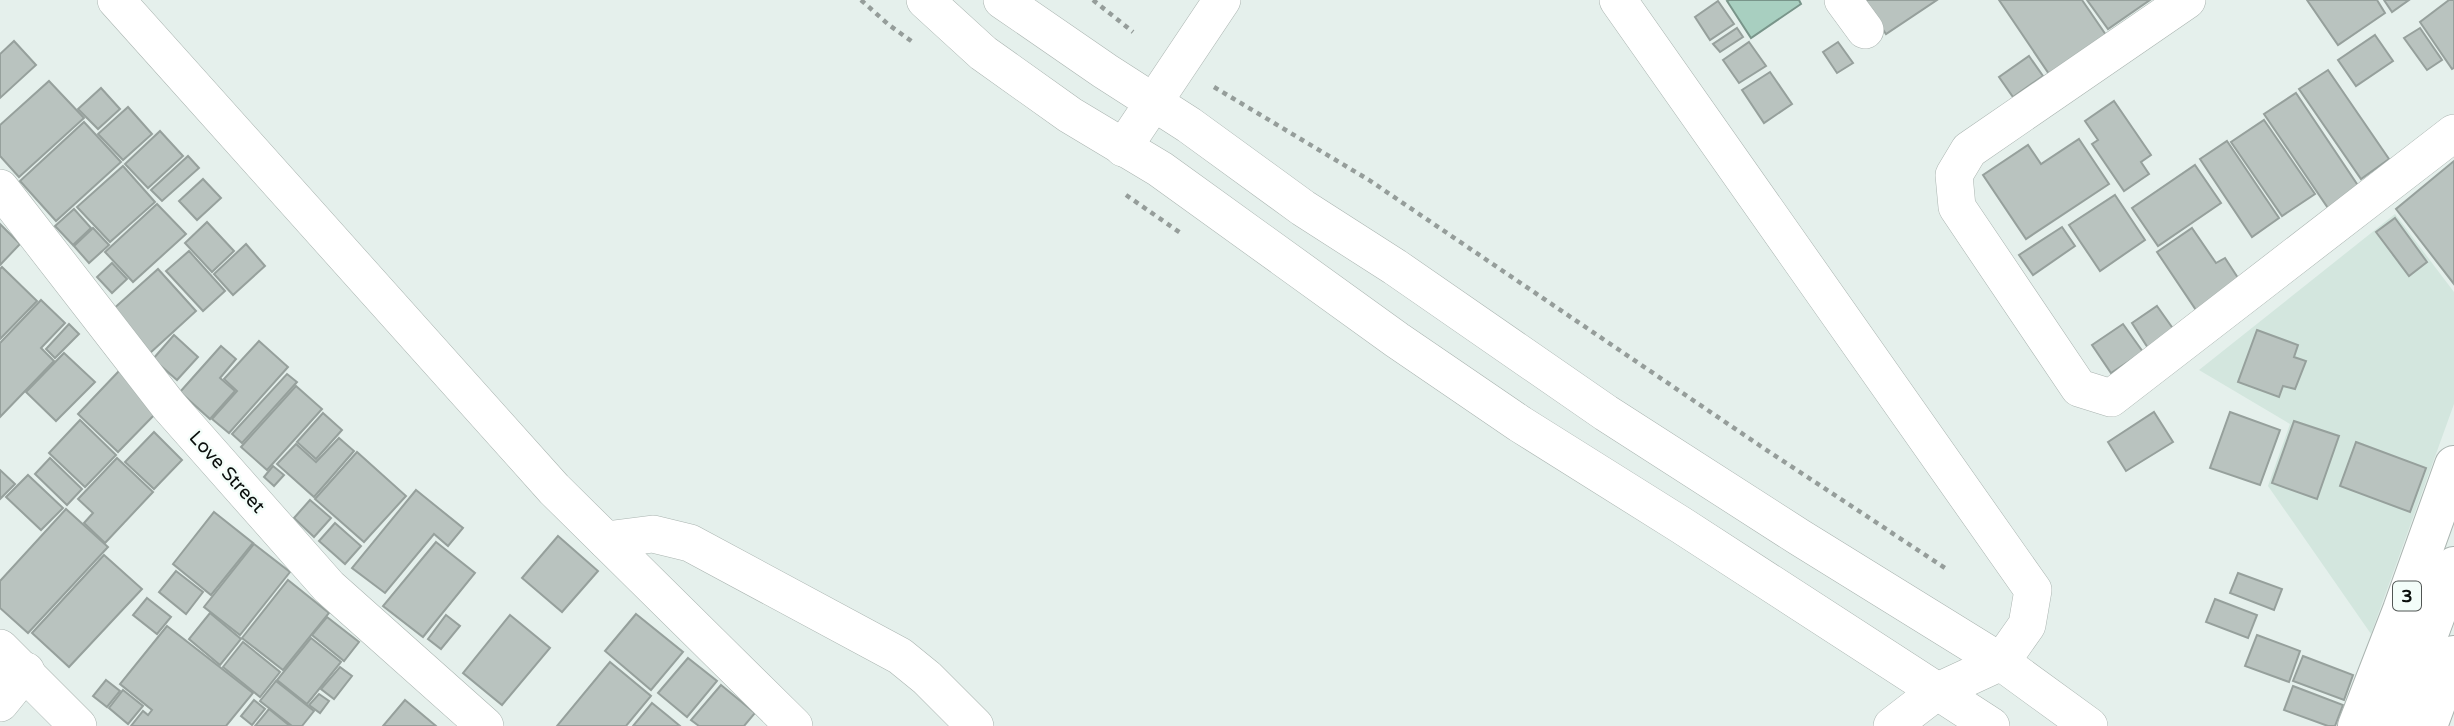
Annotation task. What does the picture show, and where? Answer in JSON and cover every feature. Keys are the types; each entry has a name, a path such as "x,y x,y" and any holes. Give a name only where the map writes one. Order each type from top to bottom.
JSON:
{"highway":[{"name":"3","path":"2357,726 2454,465"},
{"name":"3","path":"2395,726 2454,566"},
{"path":"2428,726 2454,655"}],"street":[{"path":"116,0 554,489 794,726"},
{"path":"925,0 983,53 1070,115 1160,169 1386,332 1520,424 1991,726"},
{"path":"1002,0 1189,125 1303,208 1395,267 1606,413 2001,662 2089,726"},
{"path":"1123,148 1222,0"},
{"path":"1618,0 2034,590 2027,625 2001,662 1936,692 1892,726"},
{"path":"1843,0 1866,30"},
{"path":"2187,0 1969,150 1954,175 1957,207 2079,388 2111,398 2454,133"},
{"name":"Love Street","path":"0,188 169,406 329,587 485,726"},
{"path":"606,540 653,534 690,543 900,656 927,678 975,726"},
{"path":"0,703 13,660 78,726"}],"path":[{"path":"1093,0 1133,32"},
{"path":"1214,87 1369,180 1747,438 1945,568"}],"shaded area":[{"path":"1799,0 1801,4 1751,38 1727,1"},
{"path":"2395,214 2454,292 2454,404 2371,634 2268,486 2290,424 2199,370"}],"building":[{"path":"1863,0 1937,0 1886,34"},
{"path":"1999,0 2082,0 2106,35 2049,74"},
{"path":"2087,0 2150,0 2108,29"},
{"path":"2307,0 2377,0 2385,13 2338,45"},
{"path":"2384,0 2409,0 2392,12"},
{"path":"2449,0 2454,0 2452,69 2420,22"},
{"path":"1718,1 1734,24 1710,40 1695,17"},
{"path":"1737,28 1743,37 1720,52 1713,44"},
{"path":"2420,28 2442,60 2427,70 2404,38"},
{"path":"2375,35 2393,61 2356,86 2338,60"},
{"path":"14,41 36,65 0,98 0,54"},
{"path":"1749,42 1766,66 1739,83 1723,60"},
{"path":"1838,42 1853,63 1837,73 1823,52"},
{"path":"2029,56 2043,76 2013,97 1999,77"},
{"path":"2328,70 2389,159 2361,179 2299,89"},
{"path":"1770,72 1792,104 1764,123 1742,90"},
{"path":"49,81 84,118 19,177 0,156 0,125"},
{"path":"101,88 120,109 98,129 78,109"},
{"path":"2296,93 2361,190 2330,211 2264,114"},
{"path":"2114,101 2151,155 2141,162 2149,174 2124,191 2092,144 2098,140 2085,121"},
{"path":"128,107 152,134 123,160 98,134"},
{"path":"2264,120 2315,194 2282,216 2231,142"},
{"path":"84,122 121,162 56,221 20,181"},
{"path":"160,131 183,156 148,188 125,164"},
{"path":"2079,139 2109,184 2026,239 1983,175 2028,145 2041,164"},
{"path":"2227,141 2279,218 2252,237 2200,159"},
{"path":"188,156 199,168 162,201 151,190"},
{"path":"2454,161 2454,284 2396,209"},
{"path":"2195,165 2221,203 2158,246 2132,208"},
{"path":"123,166 155,202 110,242 77,207"},
{"path":"203,179 221,198 197,220 179,201"},
{"path":"2115,195 2145,240 2100,271 2069,225"},
{"path":"157,204 186,234 133,282 105,252"},
{"path":"74,209 91,228 73,245 55,226"},
{"path":"2395,218 2427,262 2409,276 2376,232"},
{"path":"207,222 234,251 212,272 185,243"},
{"path":"0,224 20,244 0,265"},
{"path":"2062,227 2075,246 2033,275 2019,255"},
{"path":"93,228 109,245 89,263 74,246"},
{"path":"2192,228 2216,263 2225,258 2240,281 2196,310 2157,252"},
{"path":"246,244 265,266 233,295 214,274"},
{"path":"189,251 225,291 203,311 166,271"},
{"path":"112,263 127,279 112,293 97,277"},
{"path":"2,267 37,301 0,339 0,269"},
{"path":"158,269 196,311 150,353 111,311"},
{"path":"41,300 65,323 41,348 54,361 0,417 0,343"},
{"path":"2157,306 2174,330 2148,348 2132,323"},
{"path":"69,324 79,334 55,358 46,349"},
{"path":"2123,324 2143,352 2111,373 2092,345"},
{"path":"2257,330 2298,345 2294,357 2306,361 2295,389 2283,386 2279,397 2238,382"},
{"path":"174,335 198,357 177,380 153,359"},
{"path":"259,341 288,367 229,433 212,419 237,391 224,379"},
{"path":"221,346 236,359 220,378 235,391 210,419 180,392"},
{"path":"64,353 95,382 56,421 26,392"},
{"path":"119,371 160,409 118,452 78,414"},
{"path":"287,374 297,382 242,443 232,434"},
{"path":"296,386 322,409 267,470 241,447"},
{"path":"2154,412 2173,442 2126,471 2108,442"},
{"path":"2230,412 2280,430 2260,485 2210,468"},
{"path":"323,413 342,430 316,459 297,442"},
{"path":"80,420 116,455 85,487 49,453"},
{"path":"2294,421 2339,436 2317,499 2272,483"},
{"path":"154,432 182,460 154,489 125,462"},
{"path":"339,438 354,451 314,497 277,464 296,444 316,462"},
{"path":"2356,442 2426,468 2410,512 2340,486"},
{"path":"357,452 406,496 364,542 315,499"},
{"path":"50,458 82,489 67,505 35,474"},
{"path":"117,458 153,492 105,543 84,523 93,513 78,499"},
{"path":"273,466 284,475 274,486 264,477"},
{"path":"0,470 15,484 0,499"},
{"path":"28,475 63,508 41,530 6,497"},
{"path":"416,490 463,528 448,546 434,534 385,593 352,568"},
{"path":"310,500 331,518 314,537 294,518"},
{"path":"66,509 108,547 28,633 0,608 0,581"},
{"path":"214,512 253,543 211,595 173,564"},
{"path":"335,523 361,546 345,564 319,541"},
{"path":"558,536 598,571 562,612 522,578"},
{"path":"436,542 475,573 423,637 383,606"},
{"path":"254,544 290,572 240,635 204,607"},
{"path":"104,555 142,589 69,667 32,633"},
{"path":"176,571 203,592 186,614 159,592"},
{"path":"2238,573 2282,589 2274,610 2230,593"},
{"path":"288,580 329,613 283,670 242,638"},
{"path":"147,598 171,617 157,634 133,615"},
{"path":"2215,599 2257,615 2248,638 2206,622"},
{"path":"210,613 241,639 220,665 189,639"},
{"path":"636,614 683,652 651,690 605,651"},
{"path":"446,615 460,626 441,649 428,639"},
{"path":"510,615 550,648 502,705 463,673"},
{"path":"327,617 359,642 344,661 312,635"},
{"path":"167,626 253,693 226,726 131,726 143,711 148,715 152,710 120,684"},
{"path":"2257,635 2300,651 2289,682 2245,666"},
{"path":"311,638 341,662 307,704 277,680"},
{"path":"243,642 280,672 260,697 223,667"},
{"path":"2303,656 2353,675 2344,700 2293,681"},
{"path":"688,658 717,681 687,717 658,693"},
{"path":"610,662 651,696 626,726 557,726"},
{"path":"340,667 352,676 334,699 321,689"},
{"path":"106,680 120,691 107,707 93,696"},
{"path":"276,681 314,711 302,726 292,726 260,701"},
{"path":"721,685 755,713 744,726 699,726 691,720"},
{"path":"2293,686 2343,705 2335,726 2284,710"},
{"path":"123,690 143,706 128,724 109,708"},
{"path":"319,694 329,701 320,713 309,705"},
{"path":"254,700 265,709 252,725 241,716"},
{"path":"405,700 436,726 383,726"},
{"path":"652,703 668,716 680,726 633,726"},
{"path":"269,709 290,726 255,726"}]}
